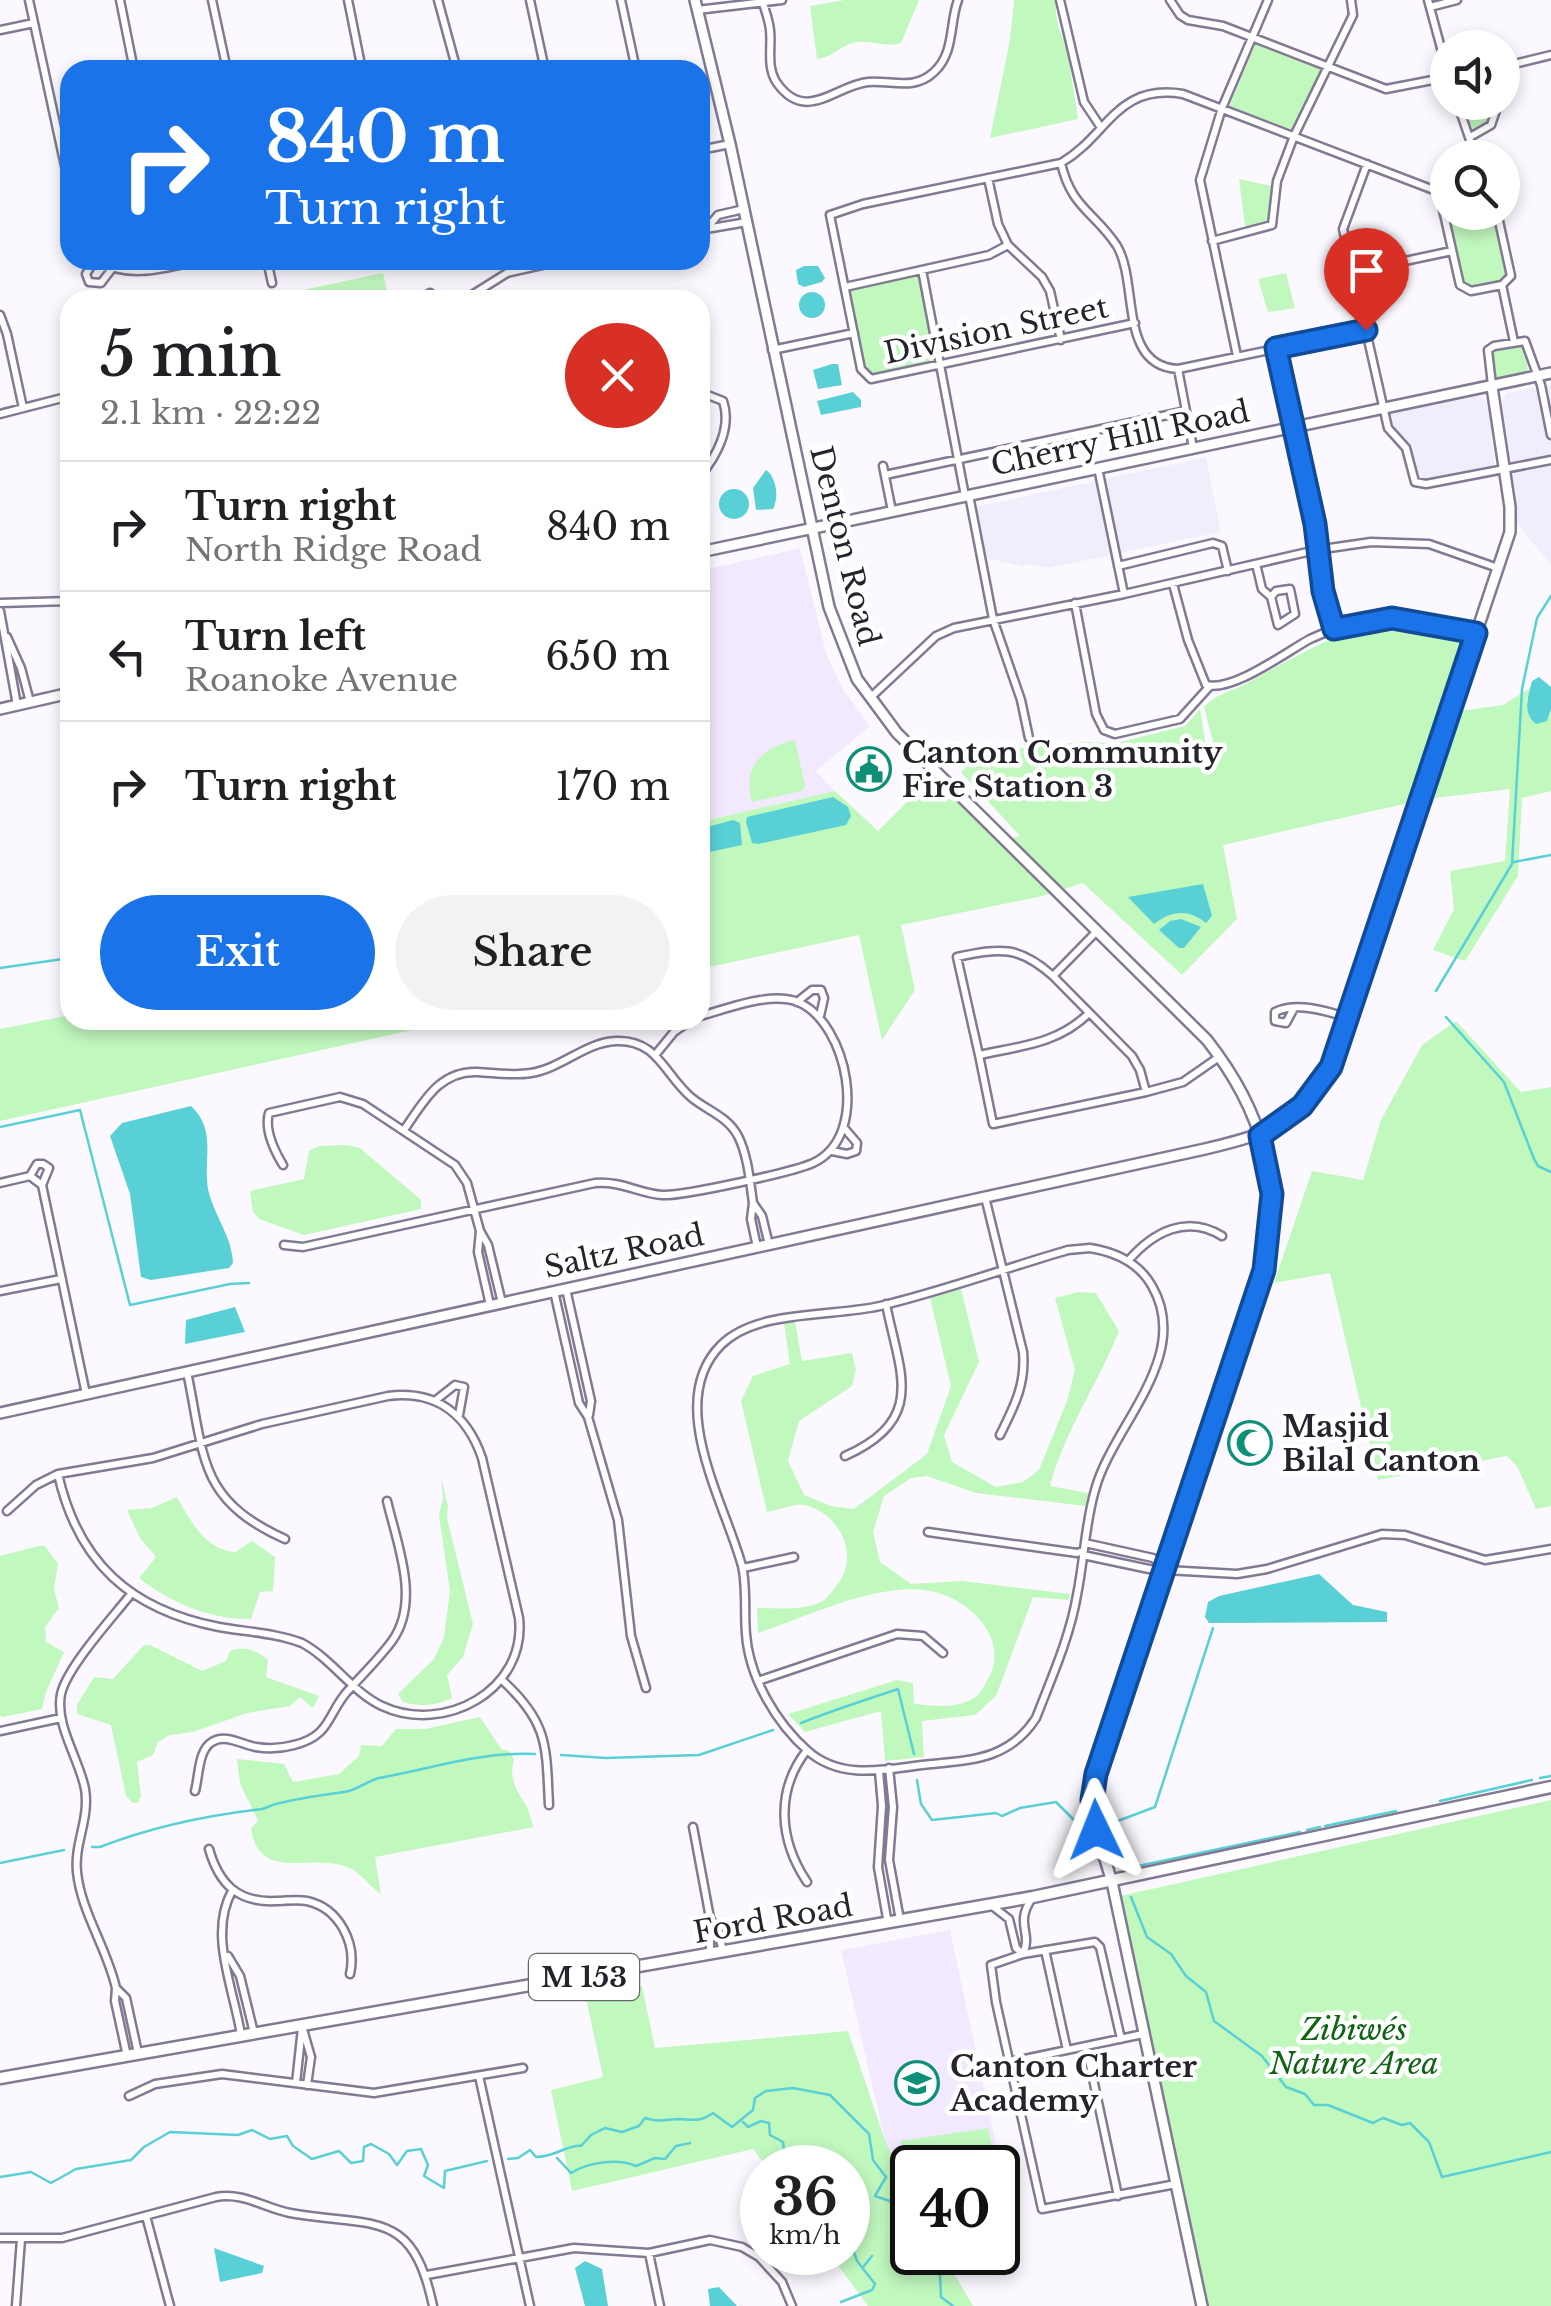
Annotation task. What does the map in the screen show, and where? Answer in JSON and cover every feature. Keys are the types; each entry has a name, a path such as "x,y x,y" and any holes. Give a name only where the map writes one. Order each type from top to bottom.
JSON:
{"main road":[{"name":"Ford Road","path":"0,2078 1033,1897 1551,1786"}],"street":[{"path":"29,0 60,142"},
{"path":"120,0 132,60"},
{"path":"212,0 225,60"},
{"path":"348,0 360,60"},
{"path":"438,0 454,60"},
{"path":"530,0 543,60"},
{"path":"620,0 634,60"},
{"path":"696,5 782,0"},
{"path":"762,1 771,33 770,68 774,80 793,97 814,101 825,100 858,84 913,84 931,75 947,54 958,0"},
{"path":"1060,0 1084,102 1100,126"},
{"path":"1170,0 1188,20 1223,26 1386,89 1430,80"},
{"path":"1237,356 1200,180 1222,108 1268,0"},
{"path":"1212,241 1272,224 1276,212 1274,190 1294,136 1353,15 1352,0"},
{"path":"1436,30 1429,3 1457,0"},
{"name":"Denton Road","path":"696,5 709,60"},
{"path":"0,30 34,24"},
{"path":"1520,63 1551,55"},
{"name":"Denton Road","path":"710,62 812,528 836,629 851,667 897,733 1182,1013 1219,1056 1242,1092 1260,1136 1272,1194 1264,1270 1092,1792 1096,1830 1112,1882 1202,2306"},
{"path":"854,333 831,212 1061,163 1080,150 1126,103 1153,92 1183,94 1430,186"},
{"path":"1463,120 1470,140"},
{"path":"1469,137 1493,120"},
{"path":"710,148 730,144"},
{"path":"1061,163 1074,199 1120,252 1140,345 1154,362 1178,369 1366,330"},
{"path":"1367,164 1343,229 1388,428 1406,448 1416,484 1551,460"},
{"path":"988,178 998,224 1008,245 1046,282 1061,340"},
{"path":"710,223 718,215 744,209"},
{"path":"710,229 747,222"},
{"path":"1449,230 1460,285 1465,290 1502,284 1511,276 1501,230"},
{"path":"845,287 989,256 1008,245"},
{"path":"1353,272 1452,251"},
{"path":"89,270 89,282 100,283 112,270 147,270"},
{"path":"269,270 272,283"},
{"path":"479,290 504,274 521,270"},
{"path":"922,270 936,335 938,366 993,620 1021,700 1029,738"},
{"path":"1502,284 1514,342"},
{"path":"0,315 22,408"},
{"name":"Division Street","path":"772,350 854,333 861,369 875,380 1135,324"},
{"path":"1260,1136 1292,1116 1311,1098 1331,1067 1511,525 1488,350 1514,342 1525,342 1530,348 1551,435"},
{"path":"1276,348 1315,524 1323,591 1334,629"},
{"path":"1178,369 1193,448"},
{"name":"Cherry Hill Road","path":"710,550 1551,373"},
{"path":"710,394 723,402 728,421 710,463"},
{"path":"0,414 60,398"},
{"path":"892,512 884,470 1186,411"},
{"path":"1098,468 1124,594"},
{"path":"870,698 936,636 993,620 1316,550 1370,542 1411,542 1462,553 1498,568"},
{"path":"1118,566 1213,543 1222,546 1228,571"},
{"path":"1256,564 1262,589 1272,597 1278,624 1296,614 1290,589 1276,591 1272,597"},
{"path":"1173,584 1188,640 1206,685 1210,686"},
{"path":"17,705 0,607 60,602"},
{"path":"1075,603 1096,714 1104,730 1115,734 1180,719 1210,686 1236,680 1334,629 1392,618 1476,633"},
{"path":"6,636 21,668 30,702"},
{"path":"0,708 60,695"},
{"path":"1053,976 1098,930"},
{"path":"1146,1092 1132,1056 1032,958 1009,950 957,957 993,1124 1146,1092 1183,1082 1219,1056"},
{"path":"797,1002 812,990 822,990 820,1016"},
{"path":"284,1245 303,1247 595,1183 626,1184 664,1195 806,1166 831,1151 845,1129 847,1093 834,1039 820,1016 797,1002 770,1000 710,1014"},
{"path":"1293,1010 1318,1008 1349,1018"},
{"path":"979,1054 1056,1038 1089,1013"},
{"path":"656,1054 677,1030"},
{"path":"404,1130 431,1090 459,1074 538,1072 595,1045 612,1041 636,1043 656,1054 686,1093 729,1122 739,1138 754,1204 751,1219 757,1247"},
{"path":"284,1165 274,1150 267,1121 270,1112 276,1110 340,1097 362,1104 404,1130 455,1165 467,1184 502,1303"},
{"path":"831,1151 856,1151 857,1143 845,1129"},
{"name":"Saltz Road","path":"0,1413 1260,1136"},
{"path":"30,1176 37,1164 43,1164 49,1174 42,1185"},
{"path":"0,1182 30,1176 42,1185 86,1394"},
{"path":"986,1197 1024,1352 1022,1388 1000,1435"},
{"path":"754,1204 762,1216 769,1245"},
{"path":"1128,1261 1152,1238 1180,1226 1196,1224 1222,1236"},
{"path":"480,1231 478,1252 490,1306"},
{"path":"1084,1248 1128,1261 1147,1278 1158,1298 1163,1316 1162,1342 1146,1389 1099,1476 1071,1616 1036,1718 1026,1734 997,1754 976,1760 879,1772 847,1770 806,1750 778,1716 758,1680 746,1639 742,1568 717,1502 696,1411 700,1380 709,1360 724,1342 752,1326 886,1304 1084,1248"},
{"path":"0,1291 61,1279"},
{"path":"566,1289 591,1400 588,1416"},
{"path":"554,1292 579,1403 588,1416 618,1520 631,1636 646,1688"},
{"path":"845,1456 880,1436 900,1404 903,1374 886,1304"},
{"path":"187,1372 212,1480 227,1502 259,1527 285,1539"},
{"path":"573,1375 585,1372"},
{"path":"436,1400 454,1385 464,1387 460,1415"},
{"path":"7,1511 36,1485 58,1474 140,1462 262,1424 388,1396 403,1394 436,1400 460,1415 476,1439 518,1618 518,1650 503,1681 474,1703 421,1715 387,1708 302,1643 174,1616 131,1594 107,1572 78,1534 68,1515 58,1474"},
{"path":"195,1791 201,1758 210,1742 230,1740 258,1748 299,1744 322,1731 343,1697 394,1640 405,1613 405,1582 387,1500"},
{"path":"928,1532 1077,1553 1084,1550 1153,1558 1166,1568"},
{"path":"1084,1550 1149,1569 1236,1574 1266,1569 1382,1534 1405,1535 1485,1560 1551,1549"},
{"path":"742,1568 794,1557"},
{"path":"131,1594 66,1680 61,1694 61,1718 79,1766 86,1800 86,1823 77,1852 78,1880 116,1988 115,2001 133,2056"},
{"path":"758,1680 897,1634 923,1636 943,1653"},
{"path":"503,1681 529,1709 542,1733 550,1767 548,1805"},
{"path":"0,1731 61,1718"},
{"path":"806,1750 789,1777 784,1806 794,1862 807,1882"},
{"path":"890,1768 894,1807 889,1860 894,1923"},
{"path":"879,1772 882,1806 878,1867 894,1923"},
{"path":"692,1827 717,1955"},
{"path":"210,1850 215,1868 232,1891 254,1900 305,1900 332,1915 347,1936 350,1974"},
{"path":"232,1891 221,1918 241,2037"},
{"path":"1023,1954 1027,1946 1022,1916 1033,1897"},
{"path":"990,1904 1010,1919 1016,1948 1023,1954"},
{"path":"710,1918 719,1934 717,1955"},
{"path":"1121,2039 1100,1947 1095,1942 993,1962 990,1968 1041,2207 1048,2211 1176,2184"},
{"path":"224,1950 243,1985 254,2034"},
{"path":"1045,1950 1067,2050"},
{"path":"232,1987 243,1985"},
{"path":"296,2083 302,2026"},
{"path":"302,2026 310,2058 308,2085"},
{"path":"1010,2062 1143,2034"},
{"path":"1086,2046 1118,2196"},
{"path":"129,2096 156,2084 222,2074 374,2094 524,2068"},
{"path":"479,2076 530,2306"},
{"path":"0,2238 62,2238 232,2196 288,2212 377,2225 395,2232 410,2244 427,2275 434,2306"},
{"path":"146,2216 170,2306"},
{"path":"16,2306 21,2239"},
{"path":"427,2275 581,2247 649,2253 700,2240 722,2242 759,2257 776,2273 792,2306"},
{"path":"649,2253 660,2306"}],"shaded area":[{"path":"1551,385 1551,565 1517,524 1502,400 1507,393"},
{"path":"1478,396 1485,399 1488,407 1495,467 1417,480 1410,450 1390,426 1390,413"},
{"path":"1206,457 1221,532 1048,568 986,558 975,507"},
{"path":"800,548 826,653 842,688 870,726 816,771 835,791 710,820 710,569"},
{"name":"Canton Charter Academy","path":"950,1930 996,2145 890,2145 890,2150 841,1950"}],"green space":[{"path":"844,0 919,0 901,43 857,42 817,59 810,6"},
{"path":"1014,0 1055,0 1078,119 990,138 1010,40"},
{"path":"1256,43 1322,69 1293,130 1229,107"},
{"path":"1465,120 1492,120 1474,131"},
{"path":"1239,179 1272,186 1272,219 1263,225 1245,226"},
{"path":"1451,230 1498,230 1508,275 1505,280 1469,288 1463,285"},
{"path":"383,273 387,290 306,290"},
{"path":"1286,273 1295,308 1268,312 1258,279"},
{"path":"920,274 935,364 870,378 848,289"},
{"path":"1521,343 1528,371 1499,378 1494,375 1490,354 1493,349"},
{"path":"1401,623 1467,638 1438,714 1503,705 1530,688 1526,702 1547,721 1551,709 1551,791 1522,798 1518,876 1465,961 1433,950 1454,909 1450,871 1505,861 1510,789 1426,799 1223,845 1237,919 1182,975 1083,883 1043,896 901,925 915,990 882,1040 859,935 710,967 710,820 835,791 878,831 932,777 999,842 1020,836 961,772 985,752 1081,742 1116,743 1185,726 1200,709 1209,766 1218,761 1204,707 1213,699 1301,653 1357,630"},
{"path":"795,740 805,786 802,791 752,802 750,779 757,761 773,748"},
{"path":"60,1017 60,1030 413,1030 0,1121 0,1029"},
{"path":"1456,1021 1521,1092 1551,1087 1551,1506 1536,1509 1517,1466 1507,1456 1378,1480 1330,1273 1274,1283 1312,1171 1363,1180 1381,1120 1422,1045"},
{"path":"319,1146 360,1148 421,1200 421,1209 304,1235 259,1219 253,1212 250,1191 304,1179 309,1151"},
{"path":"961,1289 979,1362 944,1435 952,1462 996,1487 1023,1482 1039,1470 1067,1401 1075,1370 1055,1298 1078,1292 1096,1293 1119,1331 1064,1446 1050,1486 1088,1493 1085,1506 976,1493 927,1476 911,1478 884,1496 873,1532 880,1562 911,1584 962,1581 1070,1594 1069,1600 1033,1597 996,1696 975,1715 922,1721 924,1757 885,1761 881,1711 805,1732 788,1714 897,1680 913,1683 914,1704 962,1703 978,1695 988,1679 994,1664 990,1635 972,1611 959,1602 930,1591 910,1589 866,1596 758,1633 757,1608 798,1608 821,1602 837,1585 847,1562 837,1527 818,1510 801,1505 767,1512 741,1401 753,1376 790,1364 784,1323 795,1321 802,1361 852,1353 856,1370 852,1386 799,1421 788,1461 804,1495 831,1506 854,1509 927,1454 951,1386 930,1298"},
{"path":"441,1477 473,1624 463,1657 447,1675 452,1698 415,1705 403,1702 398,1694 434,1659 444,1637 450,1591 439,1515 443,1499"},
{"path":"177,1497 200,1532 215,1546 235,1552 252,1541 275,1557 273,1591 260,1592 251,1619 191,1608 139,1578 156,1557 140,1538 127,1510 152,1508"},
{"path":"45,1546 58,1564 54,1589 59,1608 45,1627 46,1642 64,1652 42,1709 3,1717 0,1556"},
{"path":"144,1645 202,1671 226,1661 230,1651 250,1650 268,1660 266,1677 319,1696 313,1708 300,1697 290,1706 247,1713 193,1732 170,1735 158,1742 153,1755 137,1762 141,1796 138,1803 133,1803 126,1796 111,1725 77,1714 77,1705 94,1677 113,1679"},
{"path":"480,1717 502,1750 508,1750 514,1759 514,1782 534,1827 375,1857 381,1894 344,1866 275,1861 256,1845 251,1829 258,1820 240,1784 237,1759 284,1764 293,1782 339,1774 359,1756 361,1745 382,1746 396,1729 425,1729"},
{"name":"Zibiwés Nature Area","path":"1551,1800 1551,2306 1208,2306 1120,1896"},
{"path":"642,1986 655,2048 848,2031 890,2150 890,2275 955,2275 973,2306 868,2306 845,2275 870,2275 870,2145 740,2145 740,2152 572,2191 551,2090 603,2077 586,1998"},
{"path":"988,2128 992,2145 902,2145 900,2141"}],"water":[{"path":"818,266 825,278 804,287 798,284 796,270"},
{"path":"812,292 821,296 825,305 821,314 812,318 803,314 799,305 803,296"},
{"path":"838,364 842,385 818,389 813,370"},
{"path":"853,392 861,400 861,407 821,415 817,401"},
{"path":"766,470 775,483 775,504 773,509 756,510 753,488"},
{"path":"734,489 748,498 749,504 740,518 734,519 720,510 719,504 728,490"},
{"path":"1539,677 1551,687 1551,709 1547,721 1536,724 1527,704 1532,681"},
{"path":"833,797 848,807 851,816 846,825 752,843 747,817"},
{"path":"733,820 740,823 742,845 710,852 710,826"},
{"path":"1203,884 1212,916 1206,923 1180,913 1154,924 1128,897"},
{"path":"1181,919 1201,927 1184,948 1159,930 1170,921"},
{"path":"191,1106 204,1125 208,1189 230,1244 233,1263 229,1268 151,1280 141,1277 130,1194 110,1136 122,1123"},
{"path":"235,1307 245,1332 185,1344 186,1320"},
{"path":"1319,1574 1353,1605 1387,1612 1387,1622 1209,1623 1205,1617 1208,1602 1219,1596"},
{"path":"214,2248 264,2266 262,2273 220,2282"},
{"path":"585,2261 602,2269 608,2306 585,2306 575,2268"},
{"path":"719,2287 737,2306 710,2306 708,2289"}],"waterway":[{"path":"1436,991 1512,864 1522,689 1537,618 1551,596"},
{"path":"1514,862 1551,855"},
{"path":"0,968 60,959"},
{"path":"1446,1017 1504,1082 1534,1159 1538,1166 1551,1172"},
{"path":"0,1127 80,1110 130,1305 249,1283"},
{"path":"1107,1825 1155,1807 1213,1628"},
{"path":"801,1723 898,1689 914,1754"},
{"path":"561,1755 699,1755 773,1730"},
{"path":"92,1847 180,1823 348,1791 379,1778 496,1755 535,1754"},
{"path":"1540,1778 1551,1776"},
{"path":"917,1780 921,1804 932,1820 996,1813 1002,1816 1020,1808 1056,1802 1081,1827"},
{"path":"1440,1801 1532,1780"},
{"path":"1325,1826 1396,1811"},
{"path":"1111,1824 1121,1863"},
{"path":"1307,1830 1320,1827"},
{"path":"1118,1859 1138,1866 1300,1832"},
{"path":"0,1863 64,1850"},
{"path":"1131,1897 1147,1937 1171,1954 1186,1976 1206,1992 1214,2021 1262,2056 1286,2087 1305,2094 1314,2105 1328,2105 1373,2123 1383,2118 1402,2125 1410,2123 1429,2142 1442,2177 1551,2152"},
{"path":"508,2159 530,2150 536,2157 581,2146 605,2128 622,2132 639,2126 645,2118 697,2120 713,2113 732,2127 753,2110 755,2098 766,2091 793,2088 830,2095 869,2134 873,2160 886,2177 875,2196 890,2201"},
{"path":"743,2122 748,2127 761,2121 769,2123 770,2135 783,2145"},
{"path":"0,2177 31,2172 51,2183 76,2169 131,2160 170,2132 238,2135 252,2130 270,2139 287,2136 293,2146 312,2159 339,2151 351,2163 363,2161 364,2147 371,2144 389,2154 397,2165 407,2151 421,2149 428,2165 424,2176 444,2188 445,2171 487,2161"},
{"path":"557,2158 571,2173 603,2162 636,2166 655,2158 665,2159 676,2146 690,2143"},
{"path":"841,2302 872,2290 875,2284 868,2275"},
{"path":"940,2275 941,2297 953,2306"}],"place":[{"name":"Canton Community Fire Station 3","path":"869,769"},
{"name":"Masjid Bilal Canton","path":"1250,1443"},
{"name":"Canton Charter Academy","path":"917,2083"}],"route":[{"path":"1096,1830 1092,1808 1096,1774 1264,1270 1272,1194 1260,1136 1311,1098 1331,1067 1476,633 1408,618 1371,620 1334,629 1323,591 1315,524 1276,348 1366,330"}]}
